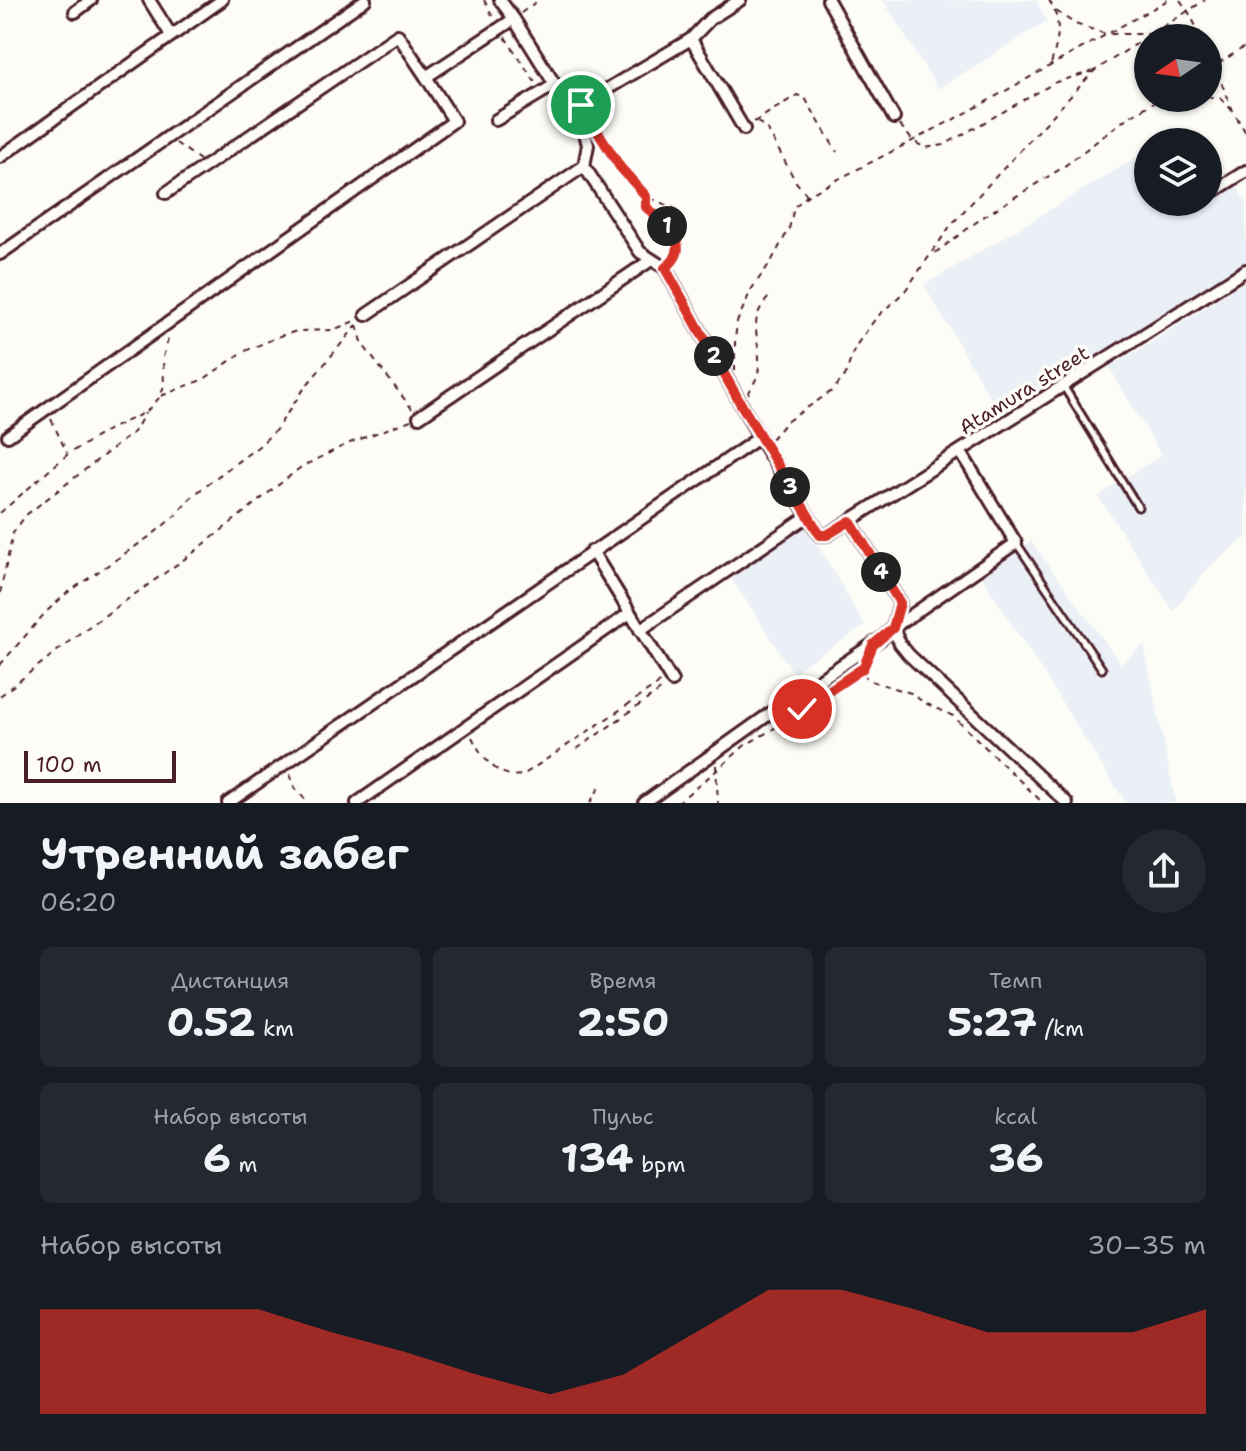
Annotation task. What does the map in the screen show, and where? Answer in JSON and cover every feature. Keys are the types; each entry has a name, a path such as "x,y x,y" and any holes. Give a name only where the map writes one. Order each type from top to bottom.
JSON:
{"street":[{"path":"75,12 91,0"},
{"path":"149,0 171,35"},
{"path":"0,157 222,0"},
{"path":"0,254 365,0"},
{"path":"500,0 556,84 576,108 588,145 584,166 640,252 665,268 762,442 808,516 640,630"},
{"path":"576,108 691,39 710,19 740,0"},
{"path":"828,0 894,118"},
{"path":"426,77 514,19"},
{"path":"8,436 454,121 398,35 166,193"},
{"path":"691,39 744,129"},
{"path":"496,120 556,84"},
{"path":"366,315 584,166"},
{"path":"1222,186 1246,171"},
{"path":"419,417 651,260"},
{"name":"Atamura street","path":"808,516 820,535 827,535 1246,270"},
{"path":"228,803 592,551 762,442"},
{"path":"644,803 1016,543 960,451"},
{"path":"850,521 900,603 893,628 900,644 1067,803"},
{"path":"592,551 669,677"},
{"path":"357,803 630,613"}],"lane":[{"path":"1064,387 1138,507"},
{"path":"1016,543 1102,669"}],"path":[{"path":"484,0 542,92"},
{"path":"514,19 539,0"},
{"path":"1049,0 1056,11 1075,24 1106,34 1134,34"},
{"path":"736,395 737,322 751,290 789,229 794,207 808,195 913,141 1168,0"},
{"path":"1180,0 1195,24"},
{"path":"1167,24 1205,0"},
{"path":"1051,65 1058,40 1056,11"},
{"path":"762,442 832,391 845,376 855,347 876,318 905,291 951,225 1094,71 1134,45"},
{"path":"1222,62 1246,46"},
{"path":"894,118 913,141 925,148 944,145 1056,82 1094,71"},
{"path":"1222,82 1233,111 1246,133"},
{"path":"744,129 797,95 805,98 837,152"},
{"path":"1222,100 1233,111"},
{"path":"576,108 646,196 682,212"},
{"path":"930,256 986,215 1062,168 1137,112"},
{"path":"756,121 766,127 796,182 808,195"},
{"path":"168,137 208,165"},
{"path":"646,196 646,207 673,232 678,245 676,258 665,268"},
{"path":"742,406 758,375 755,318 761,304 771,295"},
{"path":"160,397 204,379 243,352 280,336 297,331 333,330 366,315"},
{"path":"0,665 46,612 67,593 152,535 206,485 275,431 306,386 366,315"},
{"path":"0,593 13,533 26,515 134,432 160,397 164,386 163,357 174,319"},
{"path":"0,696 80,633 193,553 301,467 347,444 419,417 363,345 357,325"},
{"path":"48,408 68,454"},
{"path":"0,513 68,454 146,412"},
{"path":"677,803 744,746 863,668 873,645"},
{"path":"863,668 865,676 871,681 911,693 953,716 1043,803"},
{"path":"468,727 483,759 513,777 523,775 669,677"},
{"path":"577,749 661,691 669,677"},
{"path":"716,752 718,803"},
{"path":"288,761 295,788 308,803"},
{"path":"590,803 602,783"}],"shaded area":[{"path":"883,0 1036,0 1047,21 938,89"},
{"path":"1134,159 1134,216 1222,216 1222,195 1236,185 1246,202 1246,261 1001,416 924,285"},
{"path":"1246,280 1246,538 1207,569 1173,611 1098,496 1161,455 1109,367"},
{"path":"804,525 865,626 793,672 729,575"},
{"path":"1031,541 1121,664 1144,644 1176,803 1126,803 981,576"}],"route":[{"path":"581,105 620,167 646,196 646,207 673,232 678,245 676,258 665,268 765,447 820,535 827,535 850,521 900,603 893,628 873,645 863,668 802,709"}]}
